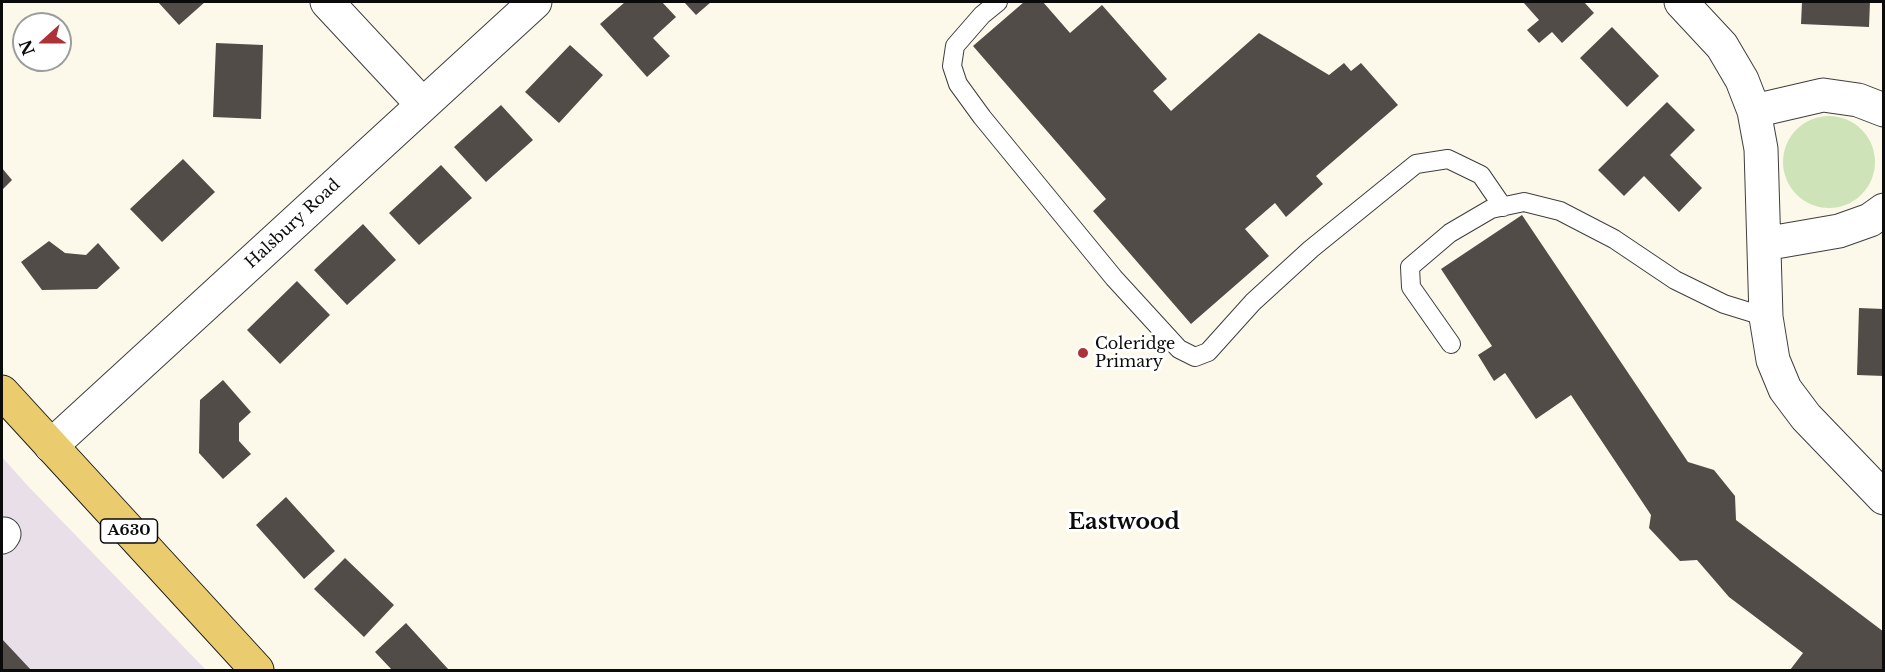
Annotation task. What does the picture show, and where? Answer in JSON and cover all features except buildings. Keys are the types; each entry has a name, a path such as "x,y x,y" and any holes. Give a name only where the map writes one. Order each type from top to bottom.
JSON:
{"main road":[{"name":"A630","path":"2,392 257,670"}],"street":[{"path":"327,2 423,104"},
{"name":"Halsbury Road","path":"51,446 535,2"},
{"path":"1681,2 1722,46 1742,80 1754,111 1761,149 1766,317 1773,360 1785,389 1806,417 1884,498"},
{"path":"1754,111 1823,95 1858,100 1884,110"},
{"path":"1764,244 1839,231 1870,220 1884,210"}],"lane":[{"path":"998,2 975,8 955,46 952,66 958,84 982,117 1114,278 1179,349 1195,357 1208,352 1253,302 1311,249 1416,164 1448,159 1480,175 1503,207"},
{"path":"1450,344 1411,287 1410,267 1450,233 1491,209 1524,202 1560,211 1614,239 1675,280 1724,304 1766,317"}],"shaded area":[{"path":"2,457 27,485 206,670 2,670"}],"green space":[{"path":"1829,116 1855,124 1867,136 1875,162 1867,188 1855,200 1829,208 1803,200 1791,188 1783,162 1791,136 1803,124"}],"place":[{"name":"Coleridge Primary","path":"1083,353"}],"district":[{"name":"Eastwood","path":"1124,523"}]}
